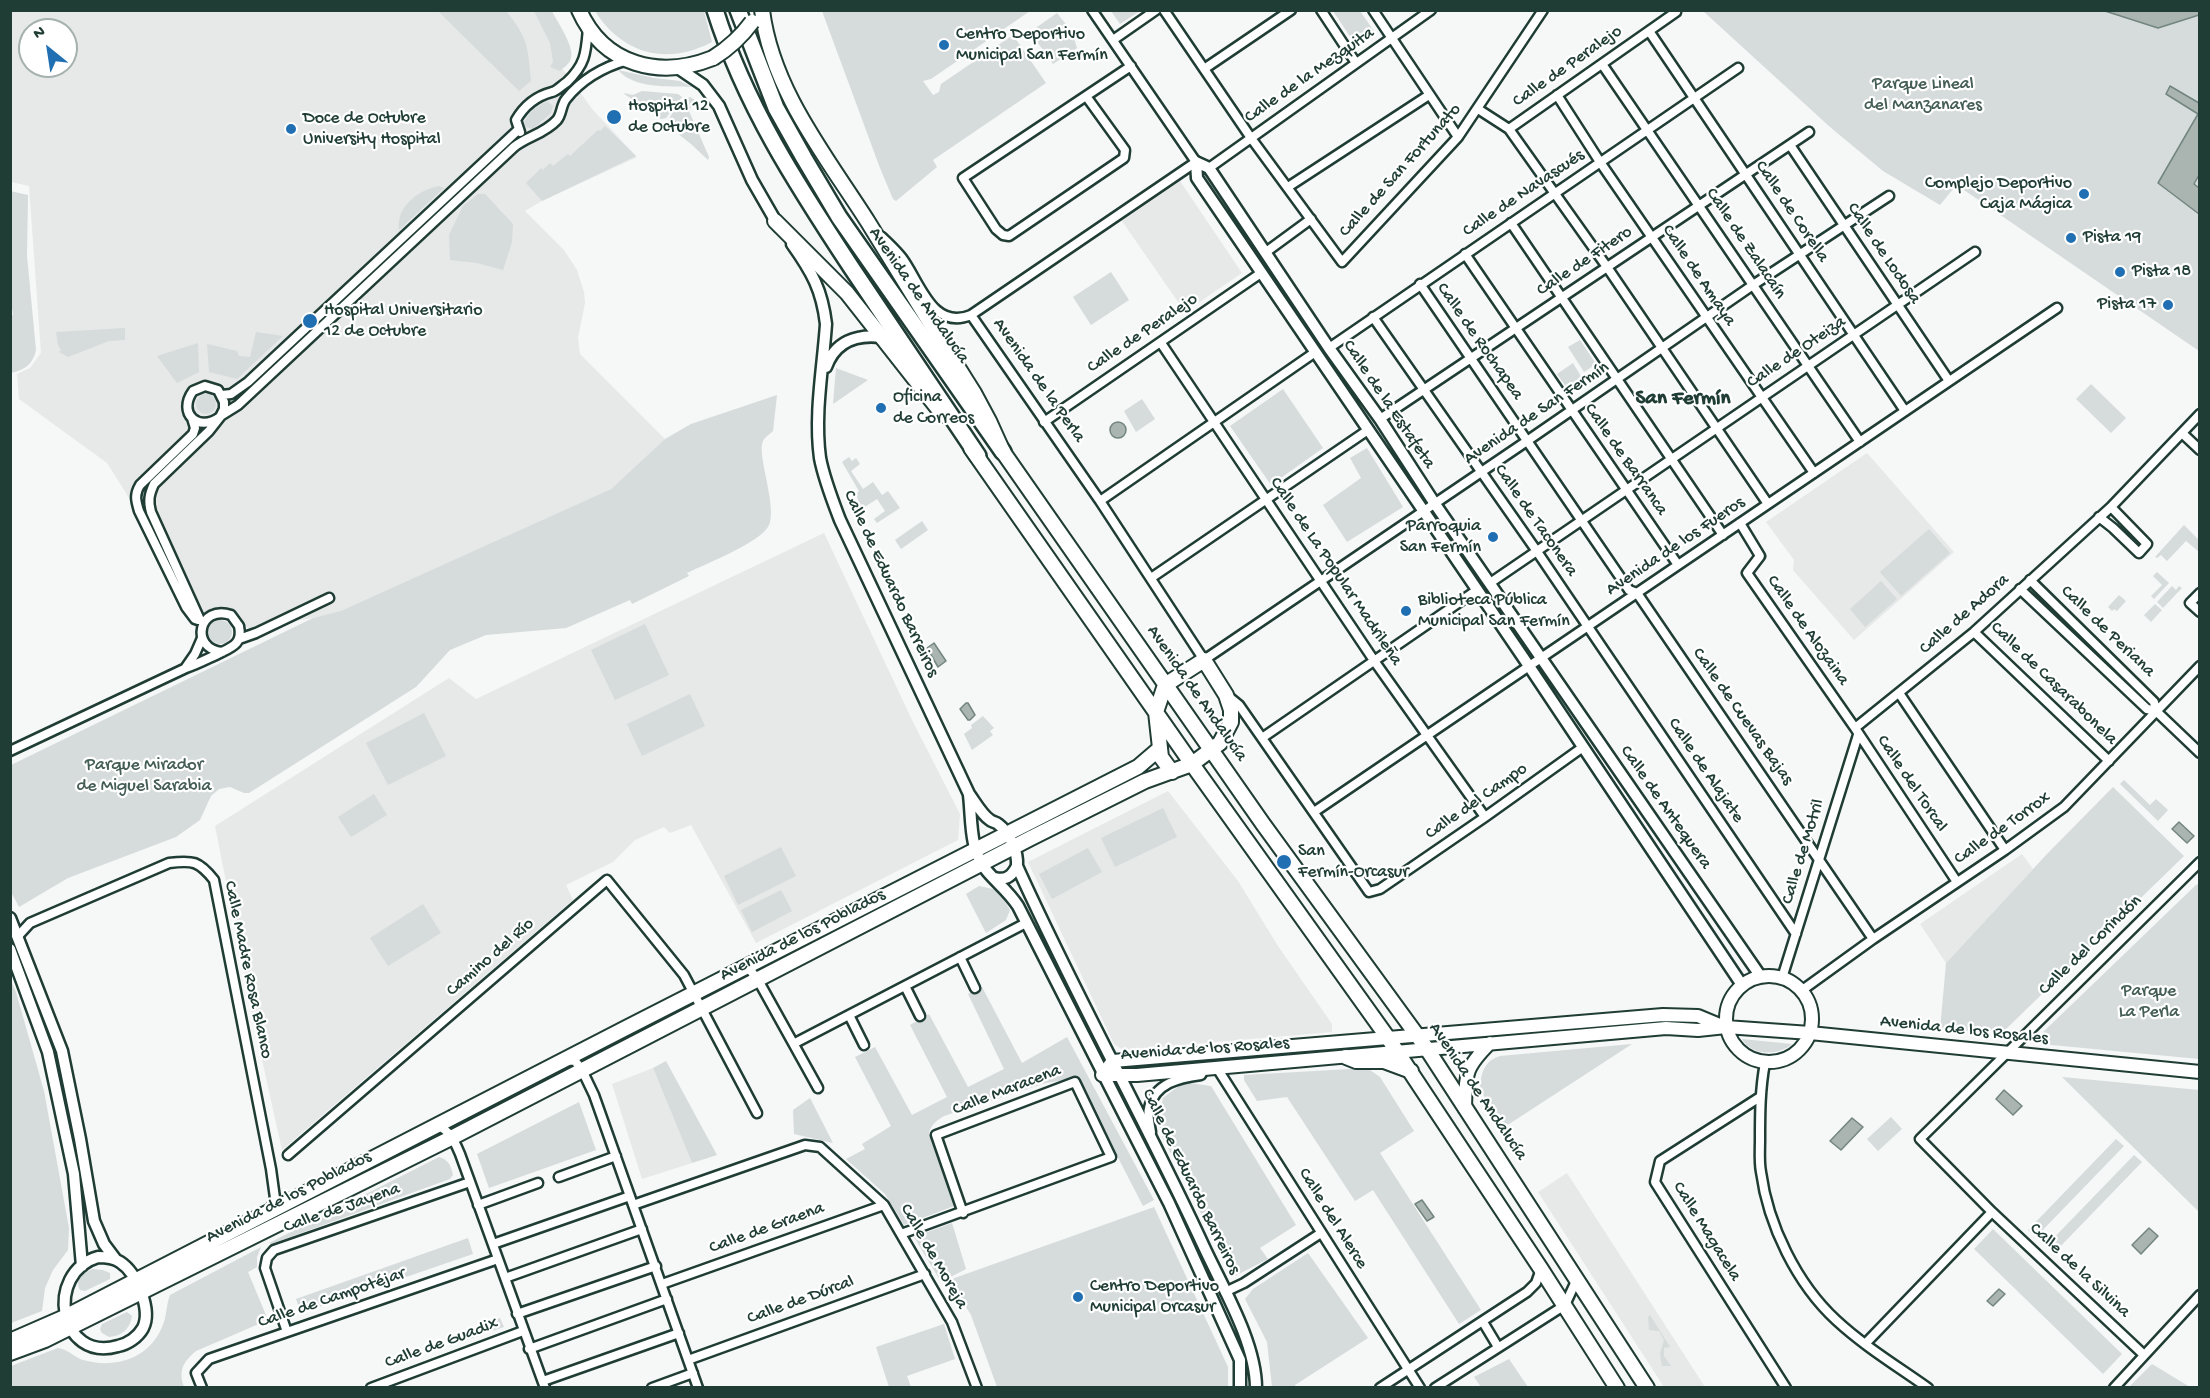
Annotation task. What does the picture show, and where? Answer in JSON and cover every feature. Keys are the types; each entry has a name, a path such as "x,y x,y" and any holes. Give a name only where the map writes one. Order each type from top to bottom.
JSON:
{"highway":[{"name":"Avenida de Andalucía","path":"716,10 739,76 758,117 791,175 978,456"},
{"name":"Avenida de Andalucía","path":"738,10 776,108 839,217 1003,452"}],"main road":[{"path":"579,10 588,27 600,41 628,60 644,66 678,68 696,65 728,48 741,36 755,16"},
{"path":"762,10 767,38 790,97 820,149 974,393 1003,452"},
{"path":"775,221 847,293 978,456"},
{"name":"Avenida de Andalucía","path":"1003,452 1165,685 1426,1049 1578,1278 1647,1388"},
{"name":"Avenida de Andalucía","path":"978,456 1192,764 1398,1052 1617,1388"},
{"path":"1172,772 1163,762 1159,749 1160,735 1156,712 1165,685 1204,660"},
{"name":"Avenida de la Perla","path":"1204,660 1226,694 1231,710 1231,722 1226,735 1212,751"},
{"name":"Avenida de los Poblados","path":"139,1286 270,1212 437,1125 1138,767 1159,749"},
{"name":"Avenida de los Poblados","path":"10,1353 45,1340 67,1323 139,1286 453,1137 982,863 1145,781 1192,764 1212,751"},
{"path":"1761,977 1782,978 1801,991 1809,1003 1812,1018 1810,1033 1803,1046 1792,1056 1779,1062 1765,1063 1751,1059 1739,1052 1730,1040 1725,1015 1728,1004 1742,985 1761,977"},
{"name":"Avenida de los Rosales","path":"1102,1075 1113,1061 1663,1015 1698,1017 1726,1027"},
{"name":"Avenida de los Rosales","path":"1102,1075 1121,1076 1210,1069 1666,1028 1698,1030 1726,1027 1810,1033 2199,1072"},
{"path":"1465,1109 1466,1076 1476,1057 1490,1043"},
{"path":"1346,1057 1356,1061 1384,1061 1411,1071"},
{"name":"Avenida de los Poblados","path":"13,1339 67,1323"}],"street":[{"path":"1092,10 1196,162 1209,168 1197,177"},
{"path":"1113,40 1156,10"},
{"path":"1164,10 1251,138 1311,219 1266,252"},
{"path":"1204,69 1291,10"},
{"path":"1321,10 1356,63"},
{"path":"1373,10 1458,137"},
{"name":"Calle de la Mezquita","path":"1209,168 1431,10"},
{"name":"Calle de San Fortunato","path":"1311,219 1341,262 1458,137 1543,10"},
{"name":"Calle de Peralejo","path":"1509,129 1676,12"},
{"path":"529,138 518,130 516,120 520,113 542,94 552,92 581,66 586,52 588,27"},
{"name":"Calle de Corella","path":"1649,31 1905,411"},
{"path":"192,418 199,423 206,424 238,405 509,152 529,138 539,135 556,120 567,98 596,72 628,60"},
{"name":"Calle de Zalacaín","path":"1602,64 1860,442"},
{"path":"1086,96 1125,150 1124,158 1009,236 1003,235 996,229 963,178 1086,96 1131,66"},
{"path":"678,68 703,85 719,106 752,180 775,221"},
{"name":"Calle de Navascués","path":"1329,348 1738,68"},
{"path":"552,92 558,96 563,105"},
{"path":"1288,187 1429,95"},
{"name":"Calle de Amaya","path":"1557,95 1600,162 1814,473"},
{"path":"1478,109 1509,129 1607,267 1768,504"},
{"path":"222,395 231,394 248,382 518,130"},
{"name":"Calle de Fitero","path":"1380,419 1809,132"},
{"name":"Calle de Lodosa","path":"1790,145 1949,381"},
{"name":"Calle de la Estafeta","path":"1196,162 1197,177 1314,353 1530,666"},
{"name":"Avenida de la Perla","path":"1196,162 970,315 1100,501 1204,660"},
{"name":"Calle de la Estafeta","path":"1209,168 1541,658"},
{"name":"Avenida de San Fermín","path":"1204,660 1753,285 1890,196"},
{"name":"Calle de Eduardo Barreiros","path":"775,221 804,261 820,291 826,324 819,441 822,467 840,520 969,794 990,820 999,825 1014,847 1017,866 1041,921 1151,1136 1225,1292 1252,1354 1256,1388"},
{"path":"867,222 902,257 933,307 940,314 947,318 961,319 970,315"},
{"path":"1511,223 1723,535"},
{"name":"Calle de Oteiza","path":"1490,583 1580,519 1975,252"},
{"name":"Calle de Barranca","path":"1465,254 1678,565"},
{"name":"Calle de Peralejo","path":"1044,422 1261,273"},
{"name":"Calle de Rochapea","path":"1420,284 1629,590 1637,593"},
{"name":"Avenida de los Fueros","path":"1314,812 2057,309"},
{"name":"Calle de Taconera","path":"1373,317 1588,626"},
{"path":"822,378 828,359 847,340 859,336 881,337"},
{"name":"Calle de La Popular Madrileña","path":"1161,343 1375,662 1485,817"},
{"path":"1100,501 1314,353"},
{"path":"222,652 209,649 202,638 202,621 149,504 149,494 154,484 209,431 224,409 222,395 212,387 199,387 193,391 187,402 195,428 193,434 140,485 135,500 186,607 195,619 202,621 217,613 231,615 239,626 239,639"},
{"name":"Calle de Adora","path":"1856,731 1974,632 2111,507 2199,414"},
{"path":"1151,578 1368,430"},
{"path":"2182,434 2199,450"},
{"path":"2099,517 2139,553 2147,544 2111,507"},
{"name":"Calle de Alozaina","path":"1740,523 1760,556 1747,573 1856,731"},
{"name":"Calle de Periana","path":"2030,580 2154,702 2156,711 2199,753"},
{"name":"Calle de Periana","path":"2020,589 2147,710 2156,711"},
{"path":"1262,738 1476,590"},
{"path":"2199,592 2190,603 2199,612"},
{"name":"Calle de Cuevas Bajas","path":"1637,593 1873,939"},
{"path":"10,751 186,668 202,663 232,648 239,639 329,598"},
{"name":"Calle de Alajate","path":"1588,626 1796,933"},
{"name":"Calle de Casarabonela","path":"1974,632 2109,761"},
{"path":"186,668 202,638"},
{"name":"Calle de Antequera","path":"1541,658 1761,977"},
{"name":"Calle de Antequera","path":"1530,666 1742,985"},
{"name":"Calle de Torrox","path":"1801,991 2064,807 2199,666"},
{"path":"1899,693 2005,850"},
{"name":"Avenida de la Perla","path":"1226,694 1239,705 1361,882"},
{"name":"Calle de Motril","path":"1782,978 1856,731"},
{"name":"Calle del Torcal","path":"1856,731 1958,882"},
{"name":"Calle del Campo","path":"1361,882 1369,892 1380,889 1583,747"},
{"name":"Calle de Eduardo Barreiros","path":"969,794 975,850 982,863 1009,891 1169,1203 1240,1360 1240,1388"},
{"path":"973,829 979,822 990,820"},
{"name":"Calle Madre Rosa Blanco","path":"18,936 30,923 169,863 187,860 203,866 214,880 271,1170 275,1198 270,1212"},
{"name":"Calle del Corindón","path":"2005,1053 2199,862"},
{"path":"995,878 1002,880 1008,877 1014,873 1017,866"},
{"name":"Camino del Río","path":"288,1155 607,880 684,975 695,992"},
{"path":"10,918 62,1051 80,1139 93,1221 104,1244 116,1260 126,1267 139,1286 145,1310 144,1326 133,1339 121,1346 98,1348 77,1337 67,1323 67,1288 72,1276 82,1266 98,1257 116,1260"},
{"path":"795,1042 1026,923"},
{"path":"10,949 48,1053 74,1174 82,1266"},
{"path":"960,957 975,988"},
{"path":"747,966 758,980 795,1042 818,1088"},
{"path":"905,986 920,1016"},
{"path":"695,992 757,1113"},
{"path":"849,1015 864,1045"},
{"name":"Calle de la Silvina","path":"2005,1053 1920,1139 1992,1212 2143,1354"},
{"path":"563,1060 575,1061 594,1095 698,1388"},
{"path":"1765,1063 1760,1097 1761,1172 1773,1220 1795,1268 1820,1304 1836,1320 1865,1344 1928,1388"},
{"path":"1151,1136 1148,1110 1155,1093 1166,1084 1179,1078 1201,1076 1210,1069"},
{"name":"Calle del Alerce","path":"1210,1069 1321,1233 1420,1388"},
{"name":"Calle Maracena","path":"902,1234 963,1213 1111,1157 1076,1082 936,1135 963,1213"},
{"name":"Calle Magacela","path":"1760,1097 1660,1161 1655,1182 1785,1388"},
{"path":"453,1137 464,1111"},
{"path":"437,1125 448,1130 453,1137 544,1384 678,1334"},
{"name":"Calle de Moreja","path":"633,1205 805,1145 820,1147 884,1205 952,1322 977,1388"},
{"path":"559,1177 615,1156"},
{"name":"Calle de Jayena","path":"287,1332 265,1268 267,1258 274,1250 470,1182"},
{"path":"478,1205 538,1184"},
{"path":"493,1244 630,1196"},
{"name":"Calle de Graena","path":"662,1284 884,1205"},
{"path":"1865,1344 1992,1212"},
{"path":"505,1278 642,1229"},
{"path":"1225,1292 1321,1233"},
{"name":"Calle de Campotéjar","path":"202,1388 196,1373 209,1359 498,1258"},
{"path":"517,1314 656,1266"},
{"path":"1380,1388 1533,1287 1541,1269"},
{"name":"Calle de Dúrcal","path":"688,1360 926,1274"},
{"path":"1435,1388 1565,1305 1578,1278"},
{"path":"2114,1388 2199,1295"},
{"path":"530,1349 667,1299"},
{"path":"1483,1322 1498,1347"},
{"name":"Calle de Guadix","path":"371,1388 523,1332"},
{"path":"652,1388 693,1373"}],"shaded area":[{"name":"Hospital Universitario 12 de Octubre","path":"11,11 543,11 564,33 562,68 593,110 637,157 525,211 564,250 577,270 585,303 578,338 580,354 665,439 611,489 341,612 249,628 200,610 107,463 19,399 17,374 30,368 41,353 29,186 11,182"},
{"path":"2105,11 2199,11 2199,15 2158,28"},
{"path":"2170,86 2199,103 2199,175 2194,184 2199,188 2199,214 2158,183 2198,114 2166,94"},
{"path":"1180,181 1242,273 1185,312 1122,221"},
{"path":"1118,422 1124,424 1126,430 1124,436 1118,438 1112,436 1110,430 1112,424"},
{"path":"1867,453 1954,552 1854,640 1793,570 1794,560 1766,522"},
{"path":"824,533 912,720 960,814 958,840 756,943 691,825 670,833 664,827 635,840 613,862 566,885 573,900 282,1150 215,826 449,678 476,699"},
{"path":"934,643 946,661 938,667 927,648"},
{"path":"966,703 975,715 970,720 960,709"},
{"path":"1168,791 1238,881 1278,946 1332,1024 1332,1032 1123,1050 1114,1044 1028,862"},
{"path":"2179,822 2194,836 2187,843 2172,829"},
{"path":"2022,854 2033,869 1946,963 1920,924"},
{"path":"653,1068 692,1163 642,1179 612,1084"},
{"path":"2004,1090 2022,1106 2013,1115 1996,1099"},
{"path":"1852,1118 1863,1127 1841,1150 1830,1141"},
{"path":"1567,1173 1705,1387 1664,1387 1538,1192"},
{"path":"1422,1200 1434,1217 1427,1221 1415,1204"},
{"path":"2149,1228 2158,1236 2141,1254 2132,1245"},
{"path":"1999,1289 2005,1294 1993,1306 1987,1301"}],"green space":[{"path":"438,11 506,11 526,43 531,81 519,91"},
{"path":"534,11 552,11 566,36 571,56 570,61 560,71 550,67 553,62 550,43"},
{"path":"595,11 704,11 712,42 679,53 647,52 618,37"},
{"path":"822,11 1030,11 931,79 923,81 933,95 939,92 941,84 1013,35 1046,83 933,160 937,167 896,201 893,199 880,168"},
{"path":"1111,11 1140,11 1120,24"},
{"path":"1333,11 1360,11 1374,31 1355,44"},
{"name":"Parque Lineal del Manzanares","path":"1703,11 2199,11 2199,351 1961,188 1962,186 1958,183 1940,205 1883,171 1830,127"},
{"path":"1057,13 1072,32 1077,48 1053,64 1030,32"},
{"path":"618,70 680,81 692,87 663,86 633,81"},
{"path":"642,91 678,94 682,97 666,118 661,119 623,93 633,95"},
{"path":"690,97 695,100 689,111 709,157 708,160 667,125 676,109"},
{"path":"548,102 553,106 551,113 533,129 526,127 524,123 531,113 541,104"},
{"path":"605,126 636,156 542,201 526,183 541,168 543,170 550,163 553,166 568,154 570,156"},
{"path":"439,186 444,188 399,230 401,214 410,201 423,191"},
{"path":"10,191 28,195 27,256 36,350 28,366 11,373 10,316 13,315 10,293"},
{"path":"478,194 485,194 513,224 512,242 503,270 477,263 450,260 449,235 463,206"},
{"path":"1111,272 1129,300 1091,325 1073,297"},
{"path":"125,328 125,340 109,341 68,357 59,352 61,350 56,332"},
{"path":"256,332 283,336 237,379 209,372 207,344 237,351 239,356 250,357"},
{"path":"1580,340 1596,364 1584,372 1568,347"},
{"path":"198,343 199,372 177,383 157,356"},
{"path":"1573,363 1582,378 1567,388 1557,374"},
{"path":"836,368 868,380 833,404"},
{"path":"2091,384 2126,418 2111,433 2076,399"},
{"path":"1283,389 1323,448 1271,485 1230,426"},
{"path":"202,394 210,394 216,400 216,408 210,414 202,414 196,408 196,400"},
{"name":"Parque Mirador de Miguel Sarabia","path":"777,395 773,431 763,441 762,448 771,519 768,527 754,540 687,573 689,576 632,604 630,600 566,628 486,635 450,650 416,687 249,793 230,787 219,789 211,796 200,820 176,837 68,878 19,907 11,892 11,765 313,618 341,611 611,489 665,439 691,424"},
{"path":"1142,399 1155,419 1136,432 1124,411"},
{"path":"1367,448 1403,507 1347,542 1323,505 1361,478 1350,458"},
{"path":"849,457 852,461 856,458 860,464 851,471 863,489 873,482 882,495 888,491 900,508 877,523 874,519 885,511 877,499 860,510 856,503 859,502 856,494 859,491 842,462"},
{"path":"922,521 928,530 901,549 895,540"},
{"path":"2184,525 2199,540 2198,551 2186,541 2167,561 2161,555 2155,557"},
{"path":"1929,529 1950,553 1901,596 1880,572"},
{"path":"2157,572 2169,583 2154,599 2151,596 2162,585 2153,576"},
{"path":"1881,581 1897,599 1865,627 1850,609"},
{"path":"2172,586 2176,590 2179,586 2182,588 2163,608 2157,602"},
{"path":"2119,595 2126,601 2117,611 2114,609 2112,611 2108,607"},
{"path":"2155,604 2162,610 2151,622 2144,615"},
{"path":"220,620 228,624 232,632 228,640 220,644 212,640 208,632 212,624"},
{"path":"645,624 669,675 615,700 591,650"},
{"path":"690,694 705,726 642,756 627,724"},
{"path":"424,713 446,756 388,785 366,743"},
{"path":"983,716 994,728 990,731 993,735 972,750 964,734"},
{"path":"2124,780 2150,805 2156,799 2168,810 2158,821 2120,784"},
{"path":"2113,787 2184,856 2003,1032 1940,1030 1946,963"},
{"path":"374,794 387,815 351,837 338,817"},
{"path":"1163,808 1177,837 1115,867 1101,838"},
{"path":"781,847 796,876 738,905 724,876"},
{"path":"1088,848 1102,872 1052,899 1039,874"},
{"name":"Parque La Perla","path":"2197,884 2200,887 2199,1059 2041,1044 2039,1036"},
{"path":"979,886 998,890 1010,910 1006,920 986,933 966,894"},
{"path":"781,890 792,911 752,932 741,910"},
{"path":"423,904 441,933 388,966 370,938"},
{"path":"10,979 16,992 44,1091 69,1228 68,1250 53,1270 45,1288 42,1311 11,1323"},
{"path":"982,987 1022,1063 1067,1037 1154,1200 1143,1206 1077,1078 1046,1083 944,1116 936,1121 929,1134 954,1206 904,1225 885,1194 846,1159 865,1149 862,1144 891,1126 855,1057 875,1047 912,1115 947,1097 910,1025 929,1014 968,1087 1004,1069 968,994"},
{"path":"1742,1039 1792,1044 1780,1051 1766,1052 1752,1049"},
{"path":"1632,1044 1503,1128 1480,1089 1484,1068 1490,1061 1500,1056"},
{"path":"666,1061 717,1155 692,1163 653,1068"},
{"path":"1367,1068 1380,1077 1414,1131 1380,1153 1481,1310 1459,1324 1373,1190 1355,1201 1287,1097 1257,1101 1244,1080 1244,1075"},
{"path":"2062,1077 2199,1090 2199,1212"},
{"path":"1189,1083 1211,1086 1296,1225 1260,1248 1268,1259 1233,1277 1162,1136 1158,1121 1163,1098 1180,1085"},
{"path":"810,1098 833,1143 794,1134 793,1110"},
{"path":"579,1102 596,1150 489,1188 477,1154"},
{"path":"1891,1117 1902,1129 1878,1151 1867,1139"},
{"path":"2116,1139 2124,1146 2036,1237 2028,1230"},
{"path":"2134,1155 2142,1162 2054,1253 2046,1246"},
{"path":"439,1157 450,1166 453,1175 450,1179 269,1243"},
{"name":"Centro Deportivo Municipal Orcasur","path":"1154,1207 1228,1367 1228,1387 997,1387 971,1315 949,1280"},
{"path":"952,1223 966,1269 941,1282 914,1237"},
{"path":"1993,1229 2122,1354 2103,1374 1974,1249"},
{"path":"468,1238 473,1254 301,1313 296,1299"},
{"path":"261,1247 257,1257 257,1267 248,1272 268,1320 196,1351 183,1367 184,1387 11,1387 11,1366 58,1348 83,1360 107,1363 129,1359 139,1354 149,1347 162,1327 170,1295"},
{"path":"1308,1253 1368,1338 1295,1385 1296,1387 1272,1387 1267,1342 1245,1299 1253,1289"},
{"path":"93,1269 110,1273 110,1279 85,1291 80,1290 79,1279"},
{"path":"127,1312 132,1316 125,1331 109,1337 102,1333 100,1329 102,1324"},
{"path":"1650,1315 1670,1347 1664,1348 1664,1356 1671,1366 1662,1366 1660,1354 1664,1340 1659,1331 1649,1330 1648,1317"},
{"path":"500,1318 504,1327 486,1333 483,1324"},
{"path":"944,1324 955,1359 907,1376 911,1387 889,1387 876,1347"},
{"path":"481,1325 484,1334 450,1346 447,1337"},
{"path":"1509,1359 1528,1387 1481,1387 1474,1377"},
{"path":"2152,1364 2190,1387 2129,1387"}],"place":[{"name":"Centro Deportivo Municipal San Fermín","path":"944,45"},
{"name":"Hospital 12 de Octubre","path":"614,117"},
{"name":"Doce de Octubre University Hospital","path":"291,129"},
{"name":"Complejo Deportivo Caja Mágica","path":"2084,194"},
{"name":"Pista 19","path":"2071,238"},
{"name":"Pista 18","path":"2120,272"},
{"name":"Pista 17","path":"2168,305"},
{"name":"Hospital Universitario 12 de Octubre","path":"310,321"},
{"name":"Oficina de Correos","path":"881,408"},
{"name":"Parroquia San Fermín","path":"1493,537"},
{"name":"Biblioteca Pública Municipal San Fermín","path":"1406,611"},
{"name":"San Fermín-Orcasur","path":"1284,862"},
{"name":"Centro Deportivo Municipal Orcasur","path":"1078,1297"}],"district":[{"name":"San Fermín","path":"1683,400"}]}
